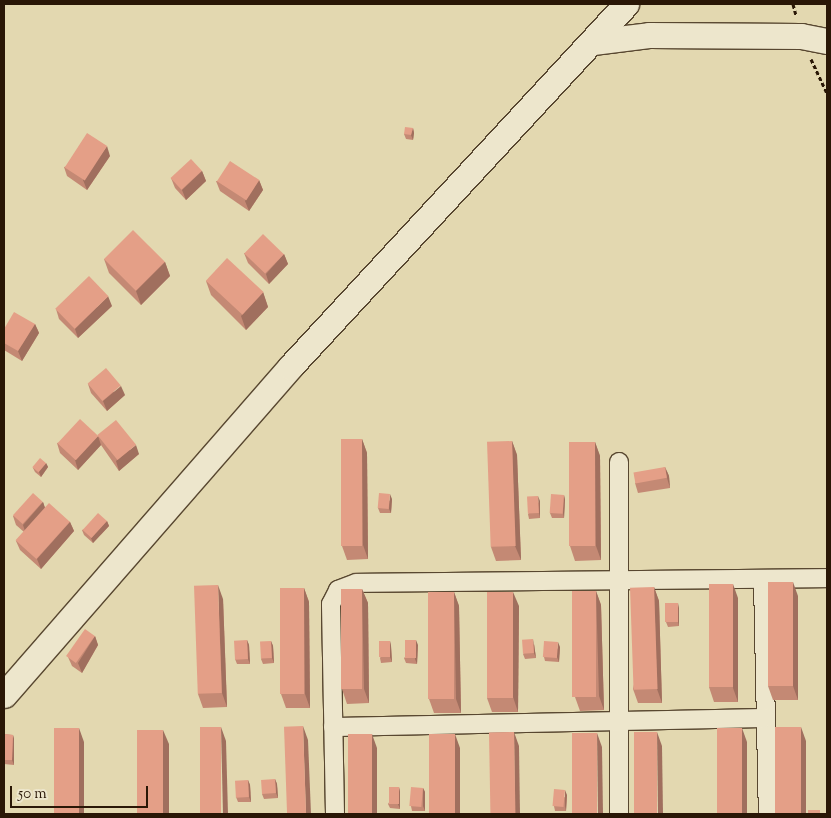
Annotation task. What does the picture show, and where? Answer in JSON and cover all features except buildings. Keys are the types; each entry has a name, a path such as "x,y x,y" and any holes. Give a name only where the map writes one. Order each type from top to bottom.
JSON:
{"main road":[{"path":"4,695 290,368 593,42 626,4"},
{"path":"593,42 649,35 801,36 827,40"}],"street":[{"path":"619,462 620,814"},
{"path":"335,814 331,604 338,590 356,583 763,581 827,578"},
{"path":"763,581 768,814"},
{"path":"333,727 619,719 766,718"}]}
